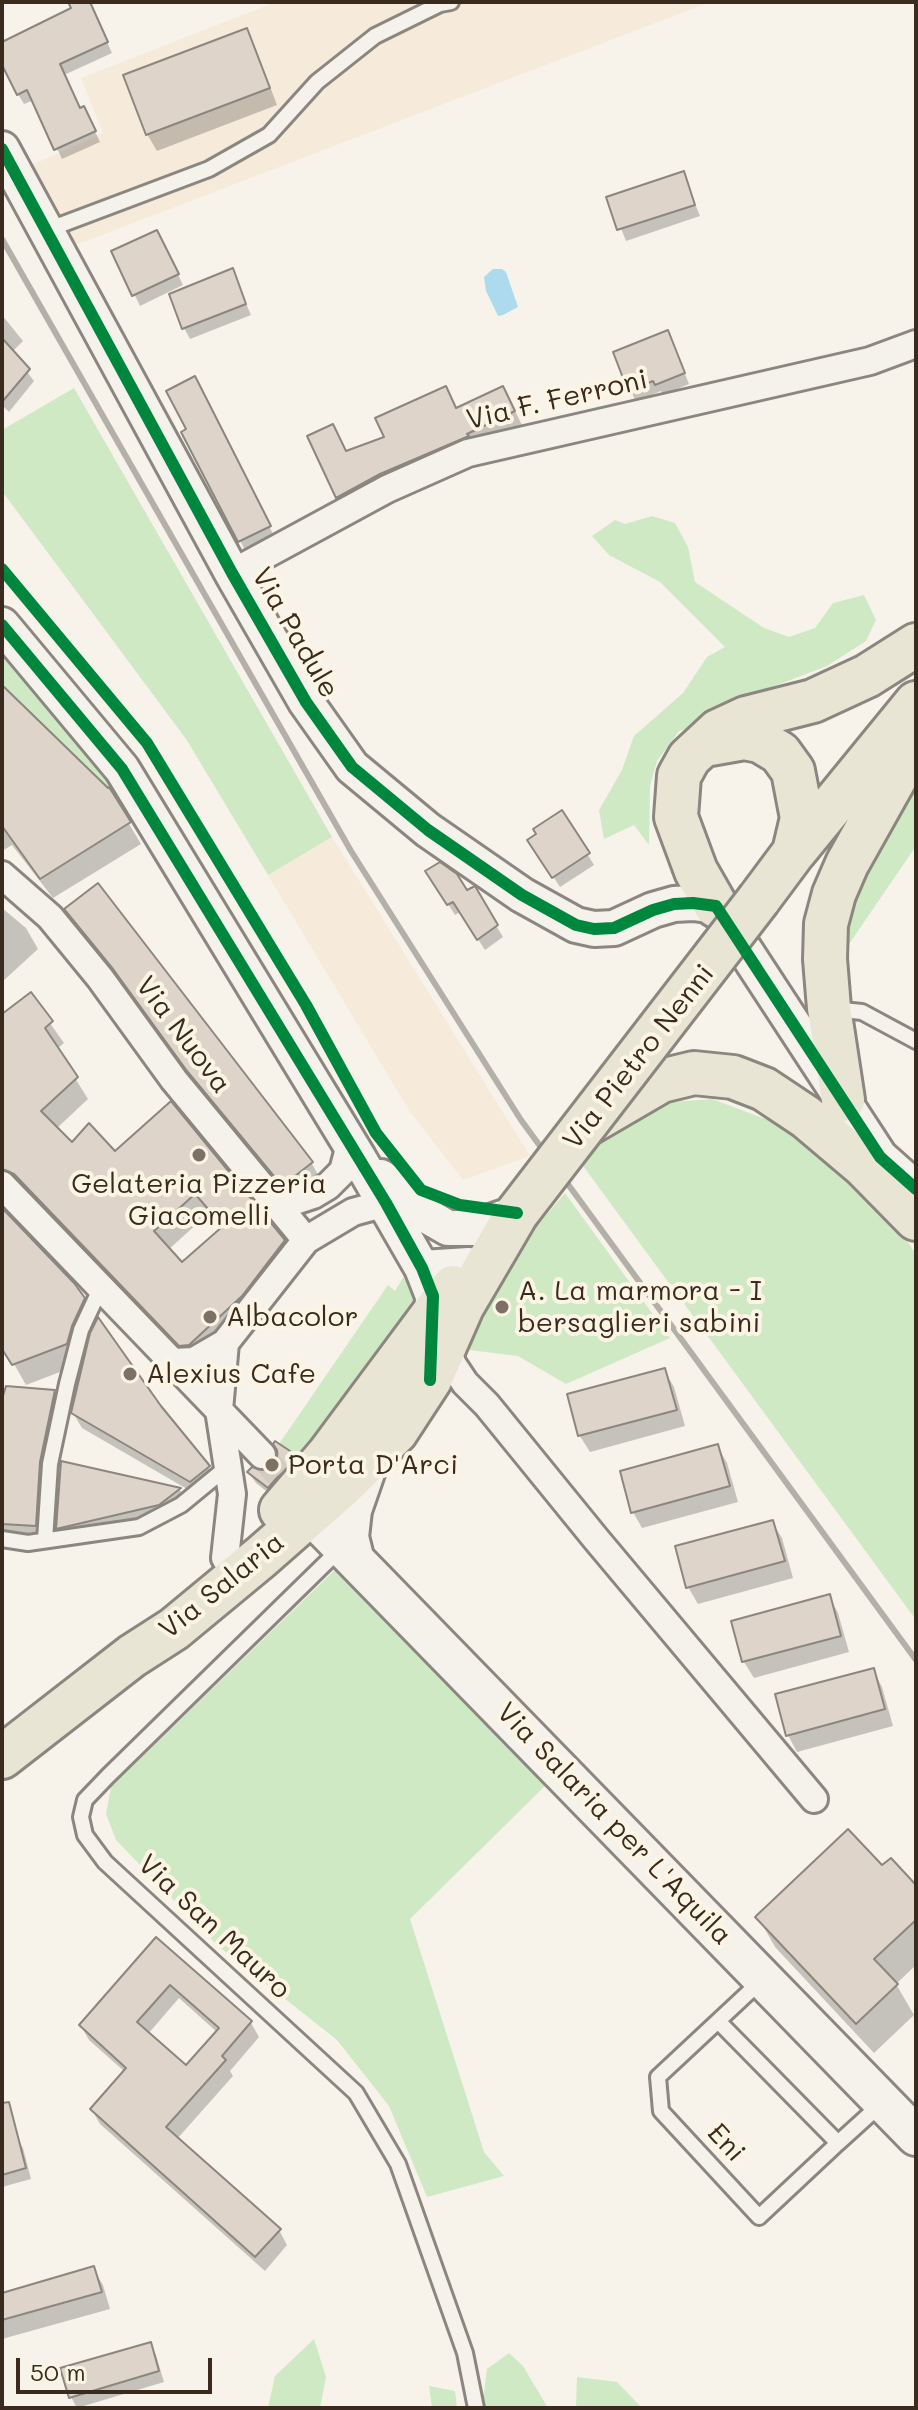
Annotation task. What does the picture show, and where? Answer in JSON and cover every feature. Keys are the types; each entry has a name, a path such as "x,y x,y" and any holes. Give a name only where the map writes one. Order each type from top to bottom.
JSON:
{"main road":[{"path":"716,906 691,858 676,817 679,776 689,758 718,731 746,718 827,695 867,676 916,645"},
{"path":"794,852 916,703"},
{"path":"701,746 744,738 760,741 780,753 793,771 799,793 802,818 794,852"},
{"path":"843,1100 829,1008 826,924 847,864 916,741"},
{"name":"Via Pietro Nenni","path":"517,1213 794,852"},
{"path":"589,1123 661,1081 694,1073 733,1077 764,1089 806,1117 864,1166 916,1219"},
{"path":"289,1502 370,1458 396,1432 431,1360 469,1265 517,1213"},
{"path":"289,1502 431,1360 517,1213"},
{"path":"348,1551 352,1510 370,1458"},
{"name":"Via Salaria per L'Aquila","path":"289,1502 348,1551 916,2136"},
{"name":"Via Salaria","path":"132,1656 225,1558 289,1502"},
{"name":"Via Salaria","path":"2,1757 132,1656 174,1629 289,1502"}],"street":[{"name":"Via Padule","path":"2,149 232,573 306,702 352,767 428,830 510,887 576,925 594,929 614,928 674,904 716,906"},
{"name":"Via F. Ferroni","path":"232,573 387,489 468,453 870,361 916,344"},
{"path":"2,625 122,769 386,1203 422,1268 433,1296 431,1360 444,1394 487,1405"},
{"name":"Via Nuova","path":"2,876 50,917 100,978 189,1099 306,1240"},
{"path":"716,906 916,1212"},
{"path":"270,1195 292,1202 302,1200 328,1186 343,1171 354,1151"},
{"path":"354,1151 422,1213 448,1228 473,1228 517,1213"},
{"path":"880,1157 916,1189"},
{"path":"2,1185 262,1455"},
{"path":"174,1362 194,1361 225,1343 306,1240 353,1212 386,1203"},
{"path":"422,1268 469,1265"},
{"path":"225,1343 219,1410 232,1494 225,1558"},
{"path":"431,1360 453,1365 814,1799"}],"lane":[{"path":"45,230 209,169 269,135 317,82 375,36 440,4 451,2"},
{"path":"829,1008 862,1012 916,1041"},
{"path":"45,1540 50,1464 67,1384 81,1330 101,1287"},
{"path":"2,1539 28,1543 139,1527 181,1505 226,1468"},
{"name":"Via San Mauro","path":"348,1551 108,1776 85,1800 81,1817 85,1835 105,1862 356,2093 398,2164 465,2353 476,2408"},
{"path":"763,1979 718,2021 838,2143 883,2102"},
{"name":"Eni","path":"718,2021 658,2077 661,2111 759,2217 838,2143"}],"shaded area":[{"path":"276,2 710,2 73,246 32,165 103,133 81,78"},
{"path":"332,837 530,1156 463,1180 410,1112 268,875"}],"green space":[{"path":"74,388 332,837 268,875 186,739 2,491 2,430"},
{"path":"652,516 675,523 688,547 695,582 764,628 789,637 815,628 833,603 864,595 876,620 866,641 827,666 738,700 700,725 679,731 657,761 650,786 649,845 634,825 604,839 599,810 622,770 634,736 683,693 707,657 725,647 660,582 609,555 592,536 615,520 625,524"},
{"path":"2,651 116,783 107,788 2,685"},
{"path":"916,786 916,846 847,947 837,942 848,901"},
{"path":"712,1099 795,1130 896,1225 916,1254 916,1620 578,1159 609,1133 672,1102"},
{"path":"565,1193 670,1338 566,1384 518,1356 470,1350 479,1295"},
{"path":"404,1276 412,1289 415,1309 320,1448 298,1457 279,1444 388,1285 395,1291"},
{"path":"344,1561 549,1782 410,1919 484,2152 504,2176 427,2197 389,2106 337,2040 217,1945 116,1840 106,1814 111,1787"},
{"path":"314,2339 326,2377 320,2408 268,2408 275,2376"},
{"path":"509,2353 523,2366 548,2408 482,2408 487,2369"},
{"path":"577,2377 617,2382 642,2408 576,2408"},
{"path":"429,2386 455,2391 457,2408 432,2408"}],"water":[{"path":"493,269 506,272 518,307 498,316 486,291 484,277"}],"building":[{"path":"68,2 90,2 108,42 60,64 80,108 84,106 96,131 54,150 27,90 17,95 2,65 2,42 71,8"},
{"path":"247,28 270,88 146,135 123,75"},
{"path":"684,171 695,205 617,230 606,197"},
{"path":"157,230 179,274 132,296 111,251"},
{"path":"233,268 246,304 182,329 169,294"},
{"path":"668,330 685,373 655,385 653,381 628,391 613,352"},
{"path":"2,338 30,369 2,402"},
{"path":"195,376 271,526 238,542 181,432 186,429 166,391"},
{"path":"446,386 456,408 503,386 515,411 336,498 307,436 333,424 346,451 384,437 375,418"},
{"path":"2,685 109,787 131,822 40,879 2,826"},
{"path":"562,810 590,853 552,878 527,840 536,834 533,829"},
{"path":"440,862 457,874 467,890 475,886 498,925 477,940 453,902 447,905 425,871"},
{"path":"98,883 313,1162 286,1183 278,1181 187,1071 113,969 64,909"},
{"path":"31,992 53,1021 45,1028 78,1077 41,1111 72,1142 89,1123 115,1151 171,1101 285,1240 242,1296 189,1345 179,1346 14,1174 2,1169 2,1014","holes":["195,1194 223,1226 182,1262 154,1231"]},
{"path":"2,1208 85,1298 67,1344 12,1365 2,1349"},
{"path":"98,1317 161,1406 210,1466 190,1482 71,1413 90,1333"},
{"path":"665,1368 677,1410 578,1436 567,1394"},
{"path":"6,1386 55,1390 40,1462 36,1526 2,1524 2,1399"},
{"path":"275,1441 296,1455 268,1488 247,1472 252,1467 265,1471 274,1466 278,1459 273,1444"},
{"path":"718,1444 730,1486 631,1513 620,1471"},
{"path":"61,1461 181,1488 159,1505 56,1529"},
{"path":"773,1520 785,1561 686,1588 675,1546"},
{"path":"830,1594 841,1636 742,1662 731,1621"},
{"path":"874,1668 885,1709 786,1736 775,1694"},
{"path":"848,1829 882,1865 891,1858 916,1885 916,1920 874,1959 898,1984 856,2024 755,1917"},
{"path":"156,1937 252,2021 222,2056 226,2060 166,2127 281,2229 255,2257 90,2109 126,2068 79,2025","holes":["170,1985 219,2028 186,2065 137,2022"]},
{"path":"9,2102 26,2168 2,2175 2,2103"},
{"path":"94,2266 102,2292 2,2320 2,2293"},
{"path":"151,2342 159,2371 69,2398 60,2368"}],"tunnel":[{"path":"262,1455 280,1477"}],"railway":[{"path":"2,239 351,851 521,1120 916,1660"}],"cycle path":[{"path":"2,149 232,573 306,702 352,767 428,830 522,895 576,925 594,929 614,928 674,904 716,906 880,1157 916,1189"},
{"path":"2,569 147,743 306,1005 376,1133 421,1190 460,1205 517,1213"},
{"path":"2,625 122,769 386,1203 422,1268 433,1296 430,1380"}],"place":[{"name":"Gelateria Pizzeria Giacomelli","path":"199,1155"},
{"name":"A. La marmora - I bersaglieri sabini","path":"502,1307"},
{"name":"Albacolor","path":"210,1317"},
{"name":"Alexius Cafe","path":"130,1374"},
{"name":"Porta D'Arci","path":"272,1465"}]}
